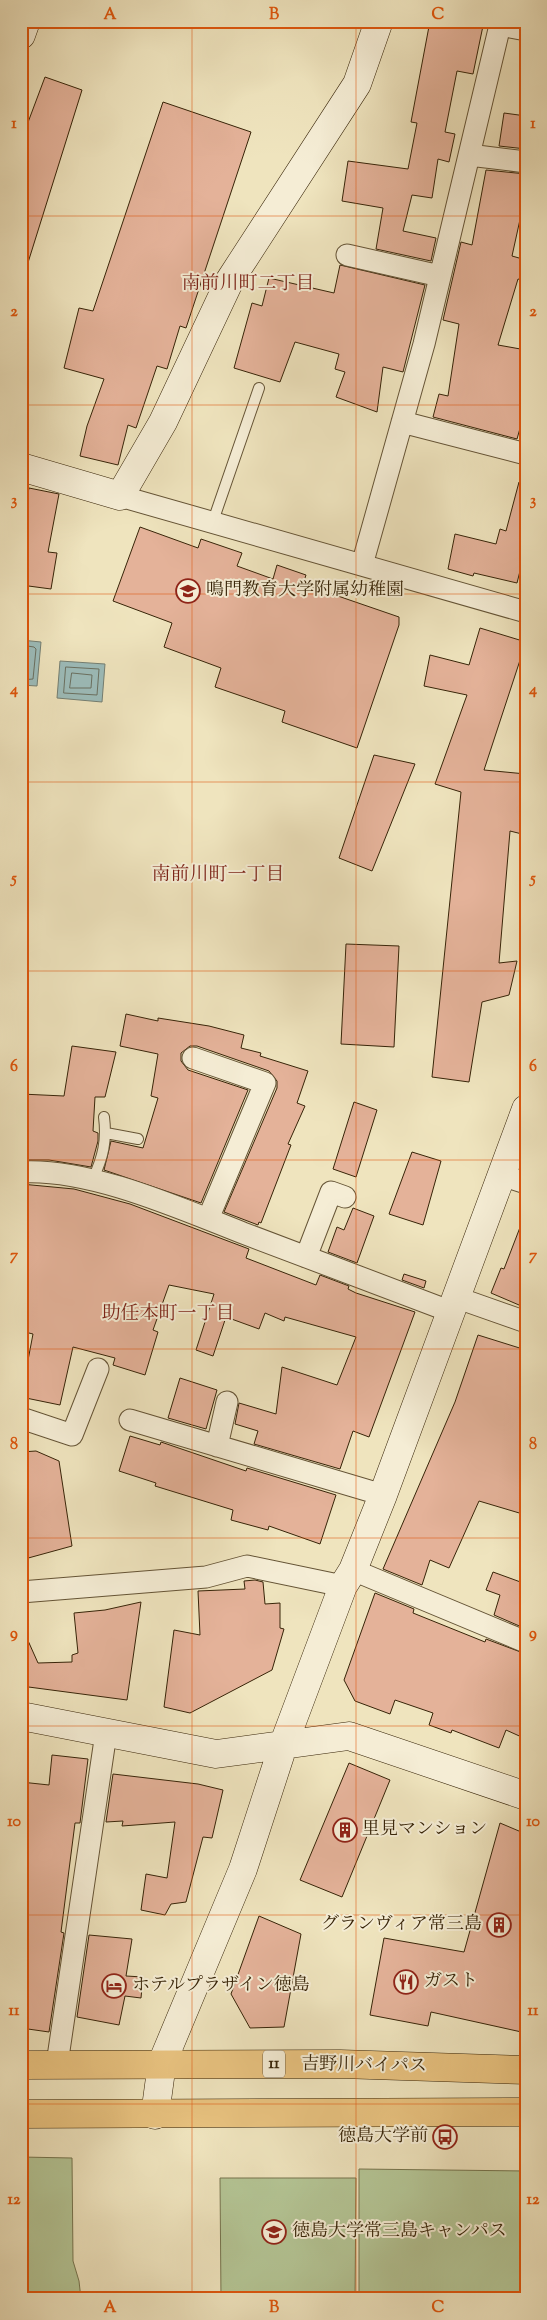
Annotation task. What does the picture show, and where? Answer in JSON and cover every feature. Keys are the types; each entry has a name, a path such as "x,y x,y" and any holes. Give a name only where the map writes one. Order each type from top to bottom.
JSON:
{"highway":[{"name":"吉野川バイパス","path":"21,2065 162,2063 340,2064 526,2070"},
{"path":"21,2114 526,2112"}],"street":[{"path":"21,35 26,21"},
{"path":"120,496 163,422 230,280 357,84 380,21"},
{"path":"362,565 440,276 500,23 526,30"},
{"path":"469,155 526,162"},
{"path":"347,255 440,276"},
{"path":"402,422 526,454"},
{"path":"21,467 212,524 526,612"},
{"path":"193,1058 265,1083 208,1219"},
{"path":"155,2114 162,2063 243,1869 284,1744 348,1578 383,1495 452,1304 513,1179 526,1109"},
{"path":"21,1172 38,1171 93,1179 208,1219 306,1257 452,1304 526,1322"},
{"path":"306,1257 331,1192 345,1196"},
{"path":"21,1418 72,1435 98,1369"},
{"path":"217,1446 227,1402"},
{"path":"130,1420 383,1495"},
{"path":"21,1592 206,1577 247,1566 348,1578 526,1642"},
{"path":"21,1716 216,1754 349,1736 526,1796"},
{"path":"57,2064 106,1733"}],"lane":[{"path":"212,524 259,388"},
{"path":"93,1179 104,1155 106,1132 104,1117"},
{"path":"106,1132 138,1138"}],"green space":[{"path":"21,2157 72,2158 73,2261 79,2281 81,2299 21,2299"},
{"path":"359,2169 526,2171 526,2299 359,2299"},
{"path":"220,2178 356,2178 355,2299 221,2299"}],"water":[{"path":"21,640 41,642 37,686 21,685"},
{"path":"60,661 105,664 102,702 57,698"}],"building":[{"path":"430,21 484,21 473,74 457,71 445,132 455,134 449,162 438,159 432,198 412,195 403,231 436,238 431,261 376,249 383,208 342,201 348,161 408,169 417,123 411,122"},
{"path":"45,77 82,90 26,269 21,269 21,141"},
{"path":"163,102 251,132 186,328 180,326 167,369 157,366 136,428 128,425 118,465 80,456 87,426 104,379 64,368 79,308 93,311"},
{"path":"504,113 526,116 526,149 499,146"},
{"path":"486,170 526,174 522,196 526,196 526,216 521,215 512,256 526,260 526,281 518,279 498,345 526,350 526,407 517,439 433,417 439,394 448,396 459,324 443,320 461,242 472,245"},
{"path":"340,265 425,285 403,372 383,367 377,412 336,397 345,372 335,369 339,354 295,342 280,382 234,368 252,303 262,306 269,278 334,293"},
{"path":"519,482 526,483 526,547 517,583 474,573 473,576 448,569 455,534 496,544 500,529 506,531"},
{"path":"29,488 59,494 48,552 57,553 51,589 21,585 21,530"},
{"name":"鳴門教育大学附属幼稚園","path":"140,527 198,548 201,539 242,553 237,566 273,579 277,565 306,575 303,584 399,617 399,625 357,748 282,722 285,711 215,687 221,668 164,647 172,623 113,601"},
{"path":"480,628 526,642 484,770 526,774 526,835 510,831 499,963 517,961 509,995 482,1002 469,1082 432,1077 461,792 435,784 467,695 424,686 430,655 469,665"},
{"path":"374,755 415,764 372,871 339,858"},
{"path":"346,944 399,946 394,1047 341,1044"},
{"path":"126,1014 158,1021 158,1018 209,1026 244,1035 241,1048 261,1053 260,1056 308,1071 297,1103 305,1106 288,1144 291,1145 261,1223 259,1222 258,1225 224,1212 277,1088 277,1081 269,1071 197,1046 190,1046 181,1053 181,1061 188,1070 248,1090 201,1203 104,1170 111,1141 143,1148 158,1098 151,1096 158,1054 120,1046"},
{"path":"72,1046 116,1052 105,1097 95,1097 93,1131 98,1133 98,1141 91,1167 49,1160 21,1160 21,1094 64,1096"},
{"path":"354,1102 377,1110 356,1177 333,1169"},
{"path":"412,1152 441,1161 423,1225 389,1214"},
{"path":"21,1184 74,1189 130,1204 249,1249 246,1258 316,1285 320,1275 349,1286 348,1289 356,1293 415,1312 369,1437 353,1431 340,1469 254,1444 258,1431 235,1424 239,1403 276,1414 282,1367 337,1385 356,1337 285,1317 284,1321 265,1313 259,1329 226,1317 213,1356 196,1350 214,1294 169,1285 153,1330 158,1332 145,1375 113,1365 115,1358 73,1347 60,1405 21,1397 33,1334 21,1331"},
{"path":"353,1208 374,1216 357,1263 328,1252 337,1227 344,1230"},
{"path":"524,1217 526,1217 526,1308 491,1293 501,1268 504,1269"},
{"path":"404,1274 426,1281 424,1288 402,1280"},
{"path":"478,1335 526,1350 526,1515 479,1501 449,1568 430,1560 422,1585 383,1569 455,1402"},
{"path":"180,1378 217,1390 206,1429 168,1418"},
{"path":"130,1436 160,1445 161,1442 246,1471 247,1468 336,1495 320,1544 269,1526 268,1530 231,1520 233,1510 155,1486 156,1483 119,1471"},
{"path":"36,1451 59,1461 72,1546 21,1560 21,1452"},
{"path":"493,1572 526,1584 524,1628 494,1615 500,1595 486,1590"},
{"path":"255,1580 263,1582 265,1604 280,1603 280,1628 284,1629 272,1670 190,1713 164,1707 174,1630 200,1635 198,1591 245,1589 244,1581"},
{"path":"375,1593 414,1609 413,1613 485,1642 486,1639 526,1654 526,1739 506,1730 499,1748 452,1730 451,1733 429,1725 433,1713 395,1700 390,1714 355,1701 344,1680"},
{"path":"141,1602 127,1700 21,1686 21,1625 38,1663 72,1662 72,1655 78,1653 74,1613 105,1610"},
{"path":"52,1755 88,1759 80,1823 75,1823 61,1932 64,1933 49,2032 21,2028 21,1782 49,1785"},
{"name":"里見マンション","path":"349,1763 390,1780 342,1897 300,1880"},
{"path":"113,1774 198,1784 223,1790 212,1838 203,1837 186,1902 171,1904 165,1915 141,1910 146,1874 167,1878 175,1822 122,1826 123,1821 106,1822"},
{"name":"グランヴィア常三島","path":"500,1823 526,1834 526,2033 431,2012 428,2026 370,2015 384,1938 464,1952"},
{"path":"259,1916 301,1934 284,2027 250,2028 231,1994"},
{"name":"ホテルプラザイン徳島","path":"89,1935 132,1939 126,1976 143,1977 141,1998 125,1996 119,2025 77,2017"}],"place":[{"name":"鳴門教育大学附属幼稚園","path":"188,591"},
{"name":"里見マンション","path":"345,1830"},
{"name":"グランヴィア常三島","path":"499,1925"},
{"name":"ガスト","path":"406,1982"},
{"name":"ホテルプラザイン徳島","path":"114,1986"},
{"name":"徳島大学前","path":"445,2137"},
{"name":"徳島大学常三島キャンパス","path":"274,2232"}],"district":[{"name":"南前川町二丁目","path":"248,284"},
{"name":"南前川町一丁目","path":"218,875"},
{"name":"助任本町一丁目","path":"168,1314"}]}
